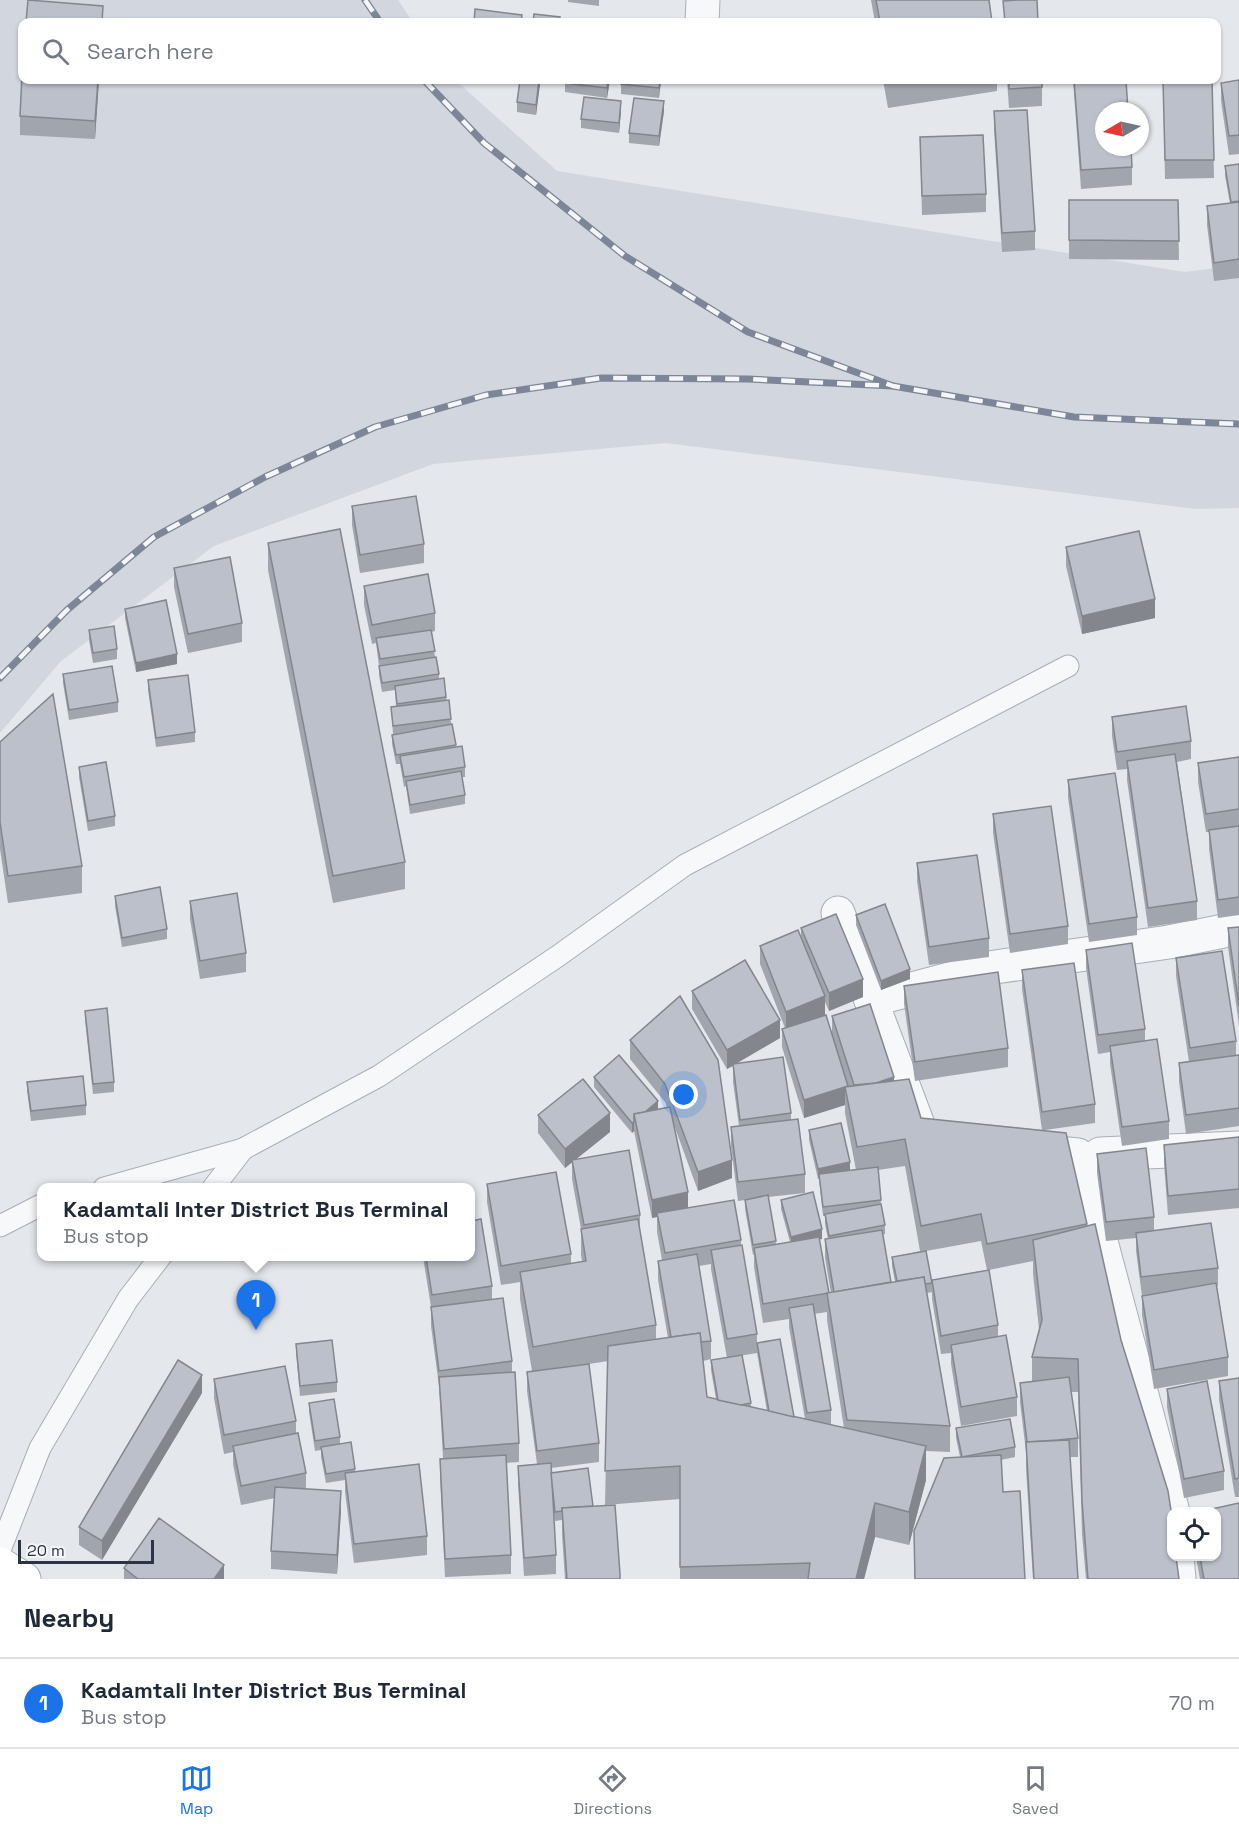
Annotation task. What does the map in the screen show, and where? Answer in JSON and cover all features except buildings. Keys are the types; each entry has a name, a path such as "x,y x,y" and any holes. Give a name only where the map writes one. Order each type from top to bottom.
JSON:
{"main road":[{"path":"0,1564 24,1579"}],"street":[{"path":"702,18 703,0"},
{"path":"838,913 923,1139 935,1140"},
{"path":"872,1000 995,967 1169,942 1239,928"},
{"path":"994,1146 1078,1155 1239,1148"},
{"path":"1078,1155 1172,1507"},
{"path":"1177,1561 1179,1579"}],"lane":[{"path":"122,1183 243,1149 379,1076 558,956 685,865 1068,666"},
{"path":"217,1183 243,1149"},
{"path":"0,1226 37,1208"},
{"path":"0,1550 40,1448 128,1299 157,1261"}],"shaded area":[{"path":"0,0 398,0 410,18 18,18 18,84 459,84 557,171 1185,272 1239,265 1239,508 1196,509 666,443 433,464 214,546 61,661 0,733"}],"railway":[{"path":"365,0 377,18"},
{"path":"428,84 484,143 625,256 748,332 893,386 1074,417 1239,424"},
{"path":"0,678 67,610 154,537 265,477 375,427 486,395 601,378 748,379 893,386"}],"place":[{"name":"Kadamtali Inter District Bus Terminal","path":"256,1330"}]}
